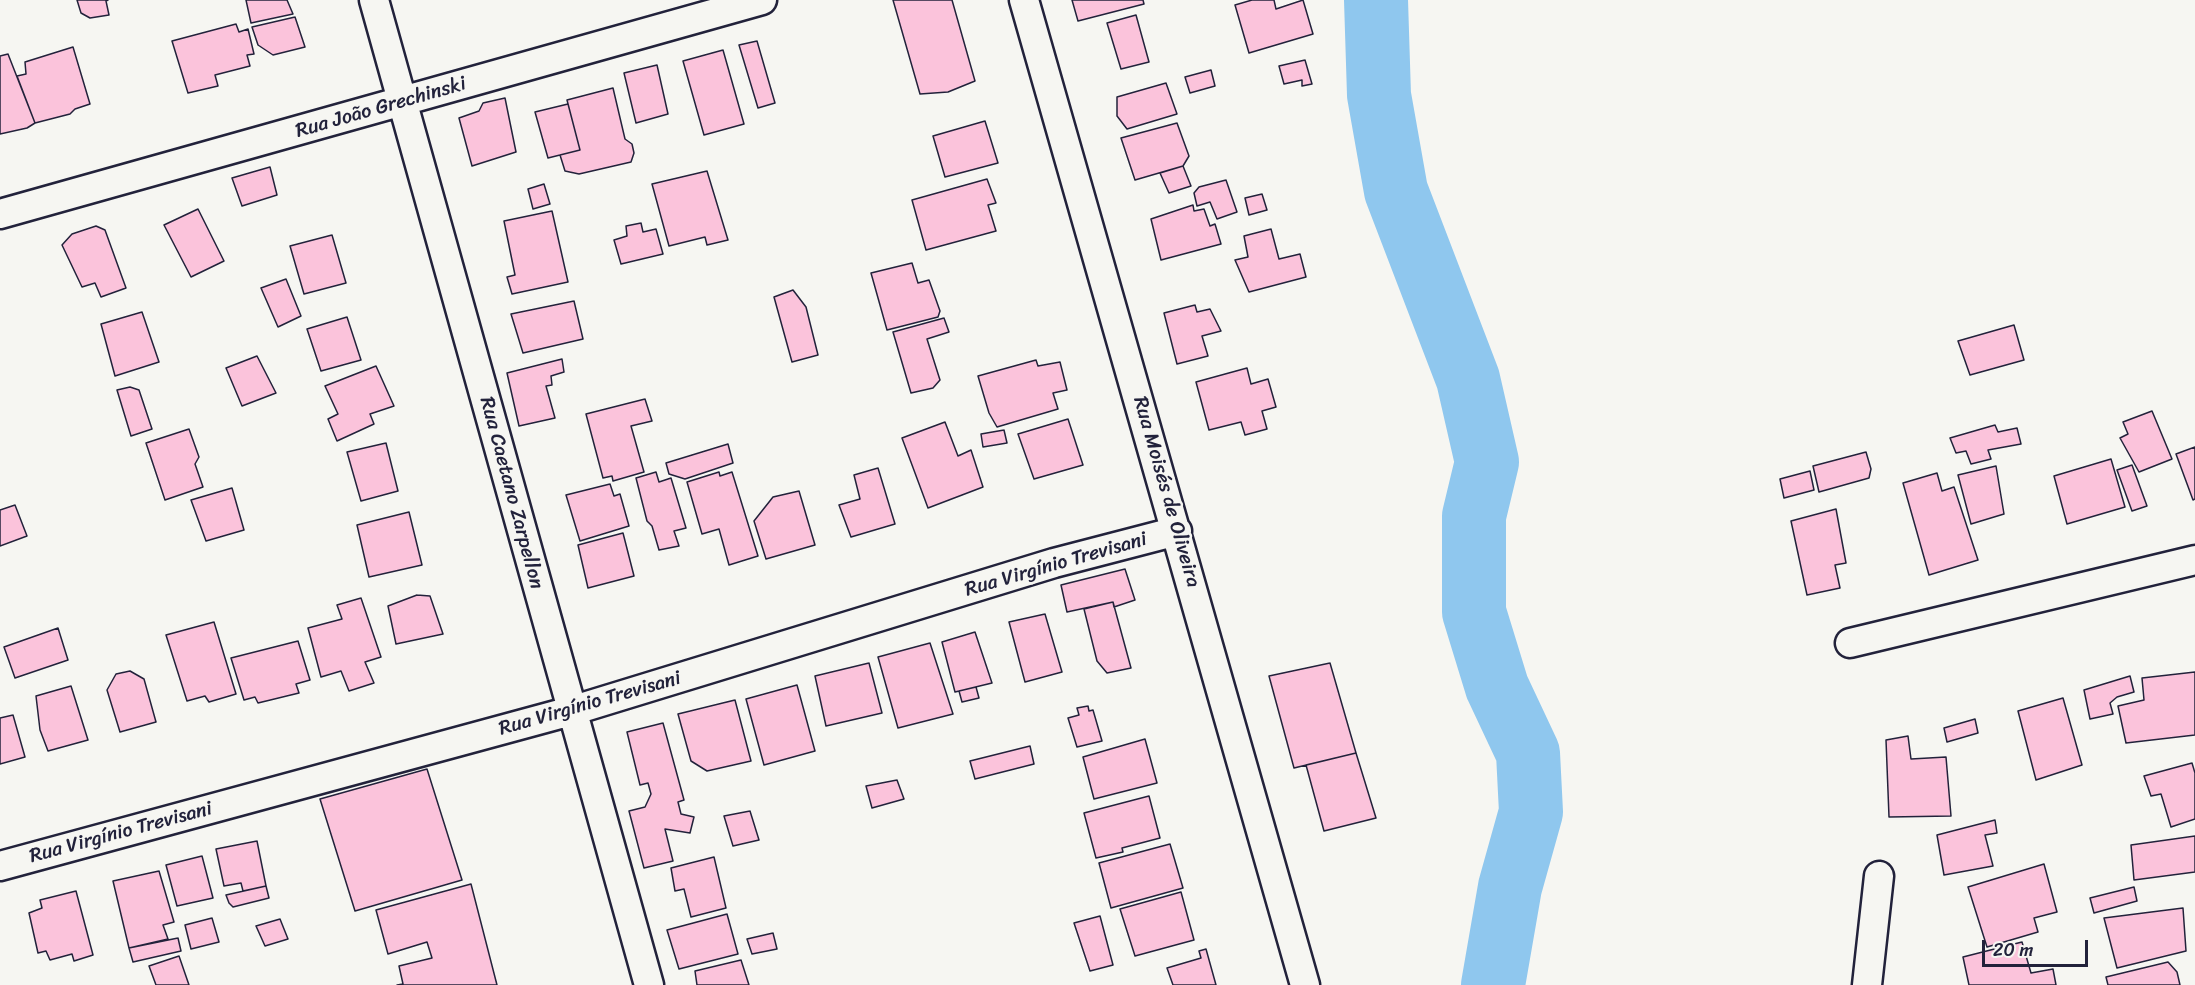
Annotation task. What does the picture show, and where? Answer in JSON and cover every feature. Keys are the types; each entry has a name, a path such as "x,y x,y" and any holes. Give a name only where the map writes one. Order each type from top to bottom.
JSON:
{"street":[{"name":"Rua Caetano Zarpellon","path":"374,0 649,985"},
{"name":"Rua João Grechinski","path":"0,214 403,103 762,0"},
{"name":"Rua Moisés de Oliveira","path":"1024,0 1305,985"},
{"name":"Rua Virgínio Trevisani","path":"0,866 572,711 1054,562 1177,531"},
{"path":"1850,643 2195,560"},
{"path":"1867,985 1879,876"}],"building":[{"path":"77,0 108,0 106,1 109,15 90,18 81,13"},
{"path":"246,0 287,0 293,14 251,23"},
{"path":"893,0 952,0 975,81 948,92 920,94"},
{"path":"1072,0 1143,0 1144,4 1078,21"},
{"path":"1252,0 1274,0 1276,9 1303,0 1313,34 1249,53 1235,5"},
{"path":"1136,15 1149,62 1121,69 1107,23"},
{"path":"295,17 305,47 273,55 258,45 252,27"},
{"path":"236,24 239,32 248,29 254,54 247,55 250,66 215,75 218,86 188,93 172,41"},
{"path":"757,41 775,103 758,108 739,45"},
{"path":"73,47 90,104 75,109 70,114 35,123 17,76 26,74 25,62"},
{"path":"723,50 744,124 704,135 683,61"},
{"path":"8,54 35,123 27,128 0,134 0,56"},
{"path":"1305,60 1312,84 1302,86 1302,80 1284,84 1279,66"},
{"path":"657,65 668,114 636,123 624,73"},
{"path":"1211,70 1215,86 1190,93 1185,77"},
{"path":"1166,83 1177,114 1127,129 1117,116 1117,97"},
{"path":"613,88 625,139 632,144 634,153 631,162 579,174 565,171 560,155 580,150 567,100"},
{"path":"505,98 516,152 472,166 459,118 479,111 483,103"},
{"path":"568,104 580,150 548,158 535,112"},
{"path":"985,121 998,163 945,177 933,136"},
{"path":"1177,123 1189,156 1183,166 1135,180 1121,138"},
{"path":"1183,166 1191,186 1169,193 1160,173"},
{"path":"270,167 277,195 242,206 232,178"},
{"path":"707,171 728,240 707,245 705,237 669,246 652,184"},
{"path":"987,179 996,203 988,205 996,231 926,250 912,200"},
{"path":"1226,180 1237,212 1217,219 1210,202 1197,206 1194,193 1199,187"},
{"path":"544,184 550,204 533,209 528,189"},
{"path":"1262,194 1267,210 1249,215 1245,198"},
{"path":"1193,205 1194,211 1204,209 1210,226 1215,224 1221,244 1161,260 1151,219"},
{"path":"198,209 224,261 191,277 164,225"},
{"path":"552,211 568,282 512,294 507,277 515,275 504,221"},
{"path":"641,223 643,232 656,229 663,254 621,264 614,240 627,236 626,226"},
{"path":"96,226 105,230 126,288 101,297 95,283 82,287 62,245 72,234"},
{"path":"1271,229 1279,259 1300,254 1306,277 1249,292 1235,260 1248,257 1244,236"},
{"path":"332,235 346,283 304,294 290,246"},
{"path":"912,263 918,283 929,280 940,311 938,317 887,330 871,273"},
{"path":"286,279 301,316 278,327 261,288"},
{"path":"793,290 806,307 818,355 792,362 774,297"},
{"path":"574,301 583,339 523,353 511,314"},
{"path":"1195,305 1197,312 1210,309 1221,331 1202,336 1208,356 1177,364 1164,313"},
{"path":"142,312 159,362 115,376 101,324"},
{"path":"347,317 361,360 321,371 307,329"},
{"path":"944,318 949,332 927,339 940,380 933,388 911,393 893,332"},
{"path":"2014,325 2024,360 1970,375 1958,341"},
{"path":"257,356 276,393 242,406 226,368"},
{"path":"562,359 564,372 551,376 552,385 546,386 555,418 519,426 507,373"},
{"path":"1036,360 1038,366 1060,362 1067,390 1053,393 1058,409 997,427 989,413 978,376"},
{"path":"376,366 394,406 370,414 374,424 337,441 328,419 338,414 325,386"},
{"path":"1247,368 1251,384 1268,379 1276,407 1262,411 1267,429 1245,435 1241,422 1209,430 1196,382"},
{"path":"130,387 139,390 152,429 131,436 117,390"},
{"path":"645,399 652,421 631,426 644,472 613,481 612,476 603,478 586,414"},
{"path":"2152,411 2172,459 2139,472 2120,438 2128,434 2123,422"},
{"path":"1068,419 1083,465 1034,479 1018,434"},
{"path":"945,422 958,456 971,450 983,487 928,508 902,438"},
{"path":"1995,425 1998,432 2017,428 2021,444 1988,450 1991,459 1971,464 1966,451 1956,453 1950,438"},
{"path":"189,429 199,457 195,464 203,487 165,500 146,443"},
{"path":"1004,430 1007,443 983,447 981,434"},
{"path":"386,443 398,491 361,501 347,452"},
{"path":"728,444 733,463 685,479 669,474 666,463"},
{"path":"2195,447 2195,499 2193,500 2176,454"},
{"path":"1866,452 1871,469 1869,478 1819,492 1813,466"},
{"path":"2111,459 2125,507 2067,524 2054,476"},
{"path":"2132,465 2147,506 2132,511 2117,470"},
{"path":"1996,466 2004,514 1971,524 1958,475"},
{"path":"878,468 895,524 851,537 839,505 860,499 854,475"},
{"path":"1810,471 1814,490 1784,498 1780,479"},
{"path":"656,472 659,482 671,478 686,528 674,531 679,546 659,550 652,526 647,521 636,478"},
{"path":"719,472 720,476 732,472 758,556 729,565 719,529 702,534 687,482"},
{"path":"1937,473 1942,491 1954,487 1978,560 1929,575 1903,483"},
{"path":"610,484 614,496 620,494 629,526 580,541 566,495"},
{"path":"232,488 244,530 206,541 191,500"},
{"path":"799,491 815,545 766,559 754,521 773,497"},
{"path":"15,505 27,536 0,546 0,510"},
{"path":"1836,509 1846,563 1835,565 1840,588 1807,595 1791,521"},
{"path":"409,512 422,565 369,577 357,525"},
{"path":"623,533 634,576 588,588 578,545"},
{"path":"1125,569 1135,600 1114,607 1113,602 1067,612 1061,585"},
{"path":"417,595 430,596 443,634 396,644 388,606"},
{"path":"361,598 381,657 365,662 374,683 349,691 341,671 321,677 308,628 342,619 337,605"},
{"path":"1113,602 1131,668 1107,673 1097,661 1084,609"},
{"path":"1045,614 1062,672 1025,682 1009,622"},
{"path":"214,622 236,694 209,702 205,696 187,701 166,635"},
{"path":"58,628 68,660 15,678 4,647"},
{"path":"975,632 992,683 955,692 942,642"},
{"path":"298,641 310,680 296,684 299,693 258,703 255,697 244,700 231,658"},
{"path":"930,643 953,714 898,728 878,657"},
{"path":"869,663 882,713 826,726 815,676"},
{"path":"1330,663 1356,753 1294,768 1269,676"},
{"path":"130,671 144,679 156,722 120,732 107,690 116,674"},
{"path":"2195,672 2195,735 2126,743 2118,706 2144,700 2142,678"},
{"path":"2130,676 2134,692 2117,697 2110,703 2113,714 2090,719 2084,690"},
{"path":"797,685 815,751 764,765 746,699"},
{"path":"71,686 88,740 48,751 40,730 36,696"},
{"path":"976,687 979,698 962,702 959,691"},
{"path":"2063,698 2082,765 2036,780 2018,711"},
{"path":"735,700 751,761 707,771 691,761 678,714"},
{"path":"1088,706 1089,711 1093,710 1102,741 1077,747 1068,718 1079,715 1077,708"},
{"path":"13,715 25,757 0,764 0,718"},
{"path":"1975,719 1978,733 1947,742 1944,728"},
{"path":"663,723 684,800 678,802 681,814 694,817 690,833 665,829 673,861 644,868 629,811 645,807 651,794 648,783 640,785 627,732"},
{"path":"1908,736 1911,759 1946,757 1951,816 1889,817 1886,740"},
{"path":"1145,739 1157,783 1094,799 1083,757"},
{"path":"1030,746 1034,764 975,779 970,761"},
{"path":"1356,753 1376,818 1324,831 1306,765"},
{"path":"2192,763 2195,773 2195,819 2171,827 2161,794 2151,796 2144,776"},
{"path":"427,769 462,880 355,911 320,799"},
{"path":"897,780 904,799 872,808 866,786"},
{"path":"1149,796 1160,838 1122,848 1123,852 1096,858 1084,813"},
{"path":"750,811 759,840 733,846 724,816"},
{"path":"1995,820 1997,833 1985,835 1993,866 1944,875 1937,835"},
{"path":"2195,836 2195,872 2134,880 2131,845"},
{"path":"257,841 266,886 243,891 241,883 224,886 216,849"},
{"path":"1170,844 1183,888 1111,908 1099,863"},
{"path":"202,856 213,898 177,906 166,865"},
{"path":"714,857 726,908 691,917 684,889 675,891 671,868"},
{"path":"2044,864 2057,912 2034,918 2038,932 1987,947 1968,887"},
{"path":"159,871 174,922 163,925 168,939 129,948 113,881"},
{"path":"471,884 497,985 397,985 403,984 399,966 432,958 427,942 388,954 376,910"},
{"path":"266,886 269,898 233,907 226,895"},
{"path":"2134,887 2137,901 2094,913 2090,898"},
{"path":"76,891 93,955 74,961 72,954 50,960 46,951 38,953 29,913 42,908 40,900"},
{"path":"1181,892 1194,940 1135,956 1120,909"},
{"path":"2183,908 2186,951 2117,968 2104,918"},
{"path":"727,914 738,954 679,969 667,930"},
{"path":"1100,916 1113,965 1090,971 1074,923"},
{"path":"212,918 219,942 191,949 185,925"},
{"path":"280,919 288,939 265,946 256,926"},
{"path":"773,933 777,949 752,954 747,939"},
{"path":"178,938 181,951 133,962 129,948"},
{"path":"2022,942 2031,973 2053,969 2056,985 1969,985 1963,957"},
{"path":"1206,949 1216,985 1173,985 1167,968 1201,958 1199,951"},
{"path":"179,956 189,985 156,985 149,966"},
{"path":"741,960 749,985 697,985 695,971"},
{"path":"2168,962 2177,972 2180,985 2108,985 2106,977"}],"waterway":[{"path":"1376,0 1379,95 1396,191 1468,379 1487,462 1474,516 1474,612 1497,687 1528,753 1531,812 1510,887 1493,985"}]}
